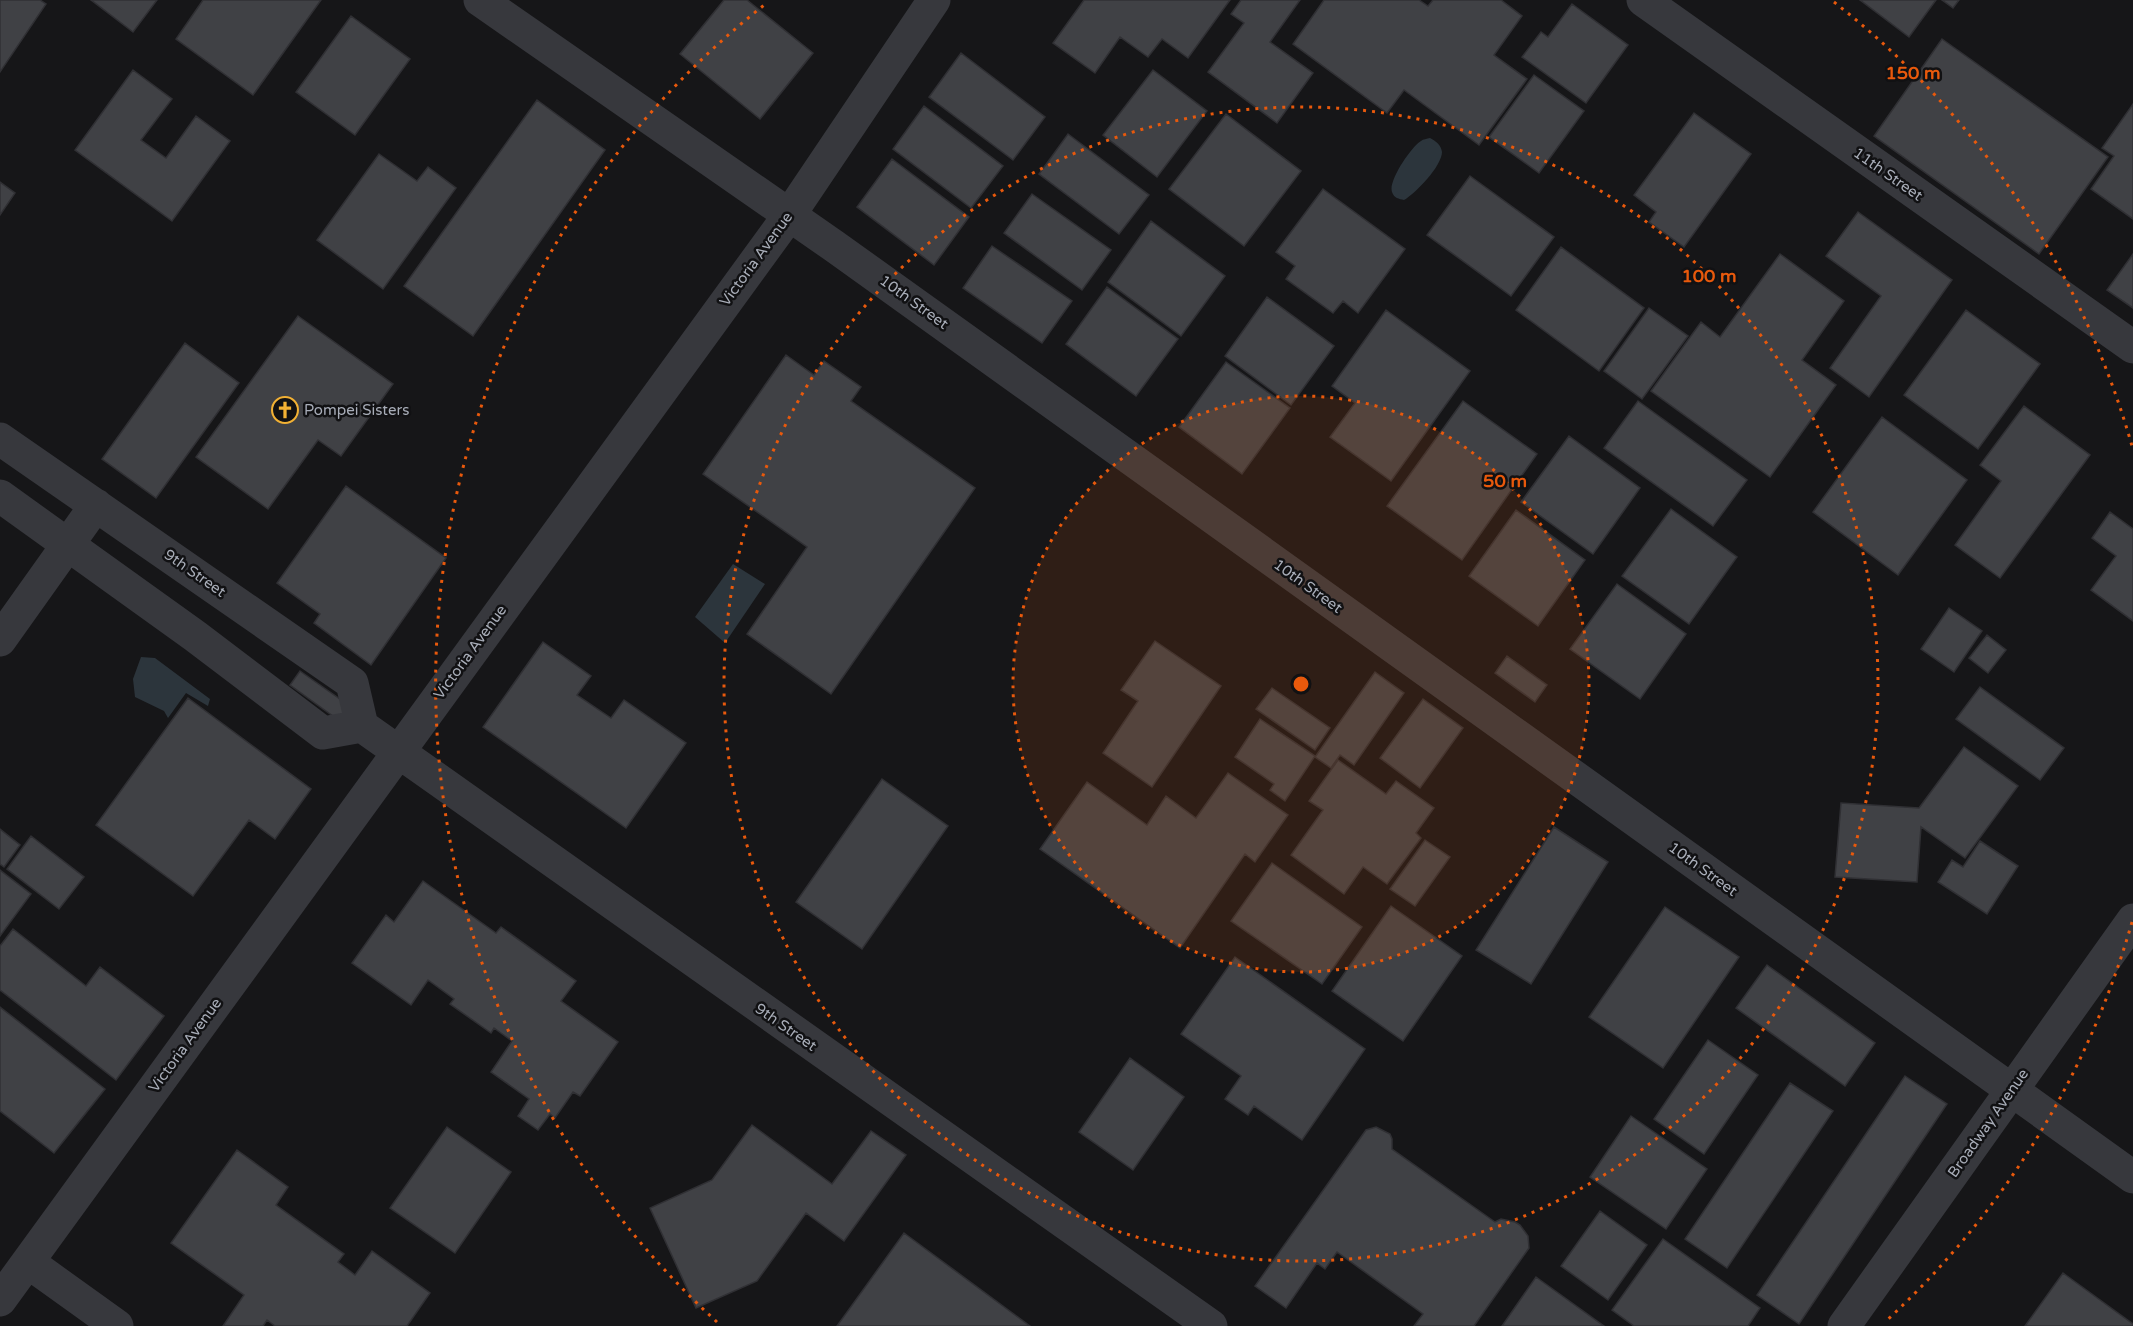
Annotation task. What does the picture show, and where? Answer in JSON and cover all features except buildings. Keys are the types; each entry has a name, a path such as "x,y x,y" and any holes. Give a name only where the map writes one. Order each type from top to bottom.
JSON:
{"street":[{"name":"10th Street","path":"480,0 790,214 2133,1177"},
{"name":"Victoria Avenue","path":"0,1300 790,214 934,0"},
{"name":"11th Street","path":"1643,0 2133,347"},
{"name":"9th Street","path":"0,439 352,683 363,726 399,753 1210,1326"},
{"path":"0,496 195,636 323,733 363,726"},
{"path":"0,640 96,505"},
{"name":"Broadway Avenue","path":"1844,1326 2133,920"},
{"path":"28,1262 117,1326"}],"shaded area":[{"path":"1430,138 1438,144 1442,152 1438,165 1409,197 1404,200 1397,198 1392,192 1393,180 1406,157 1417,144"},
{"path":"733,564 765,584 725,643 695,617"},
{"path":"141,657 155,658 210,699 208,706 186,693 168,718 164,711 135,697 133,679"}],"place":[{"name":"Pompei Sisters","path":"285,410"}]}
